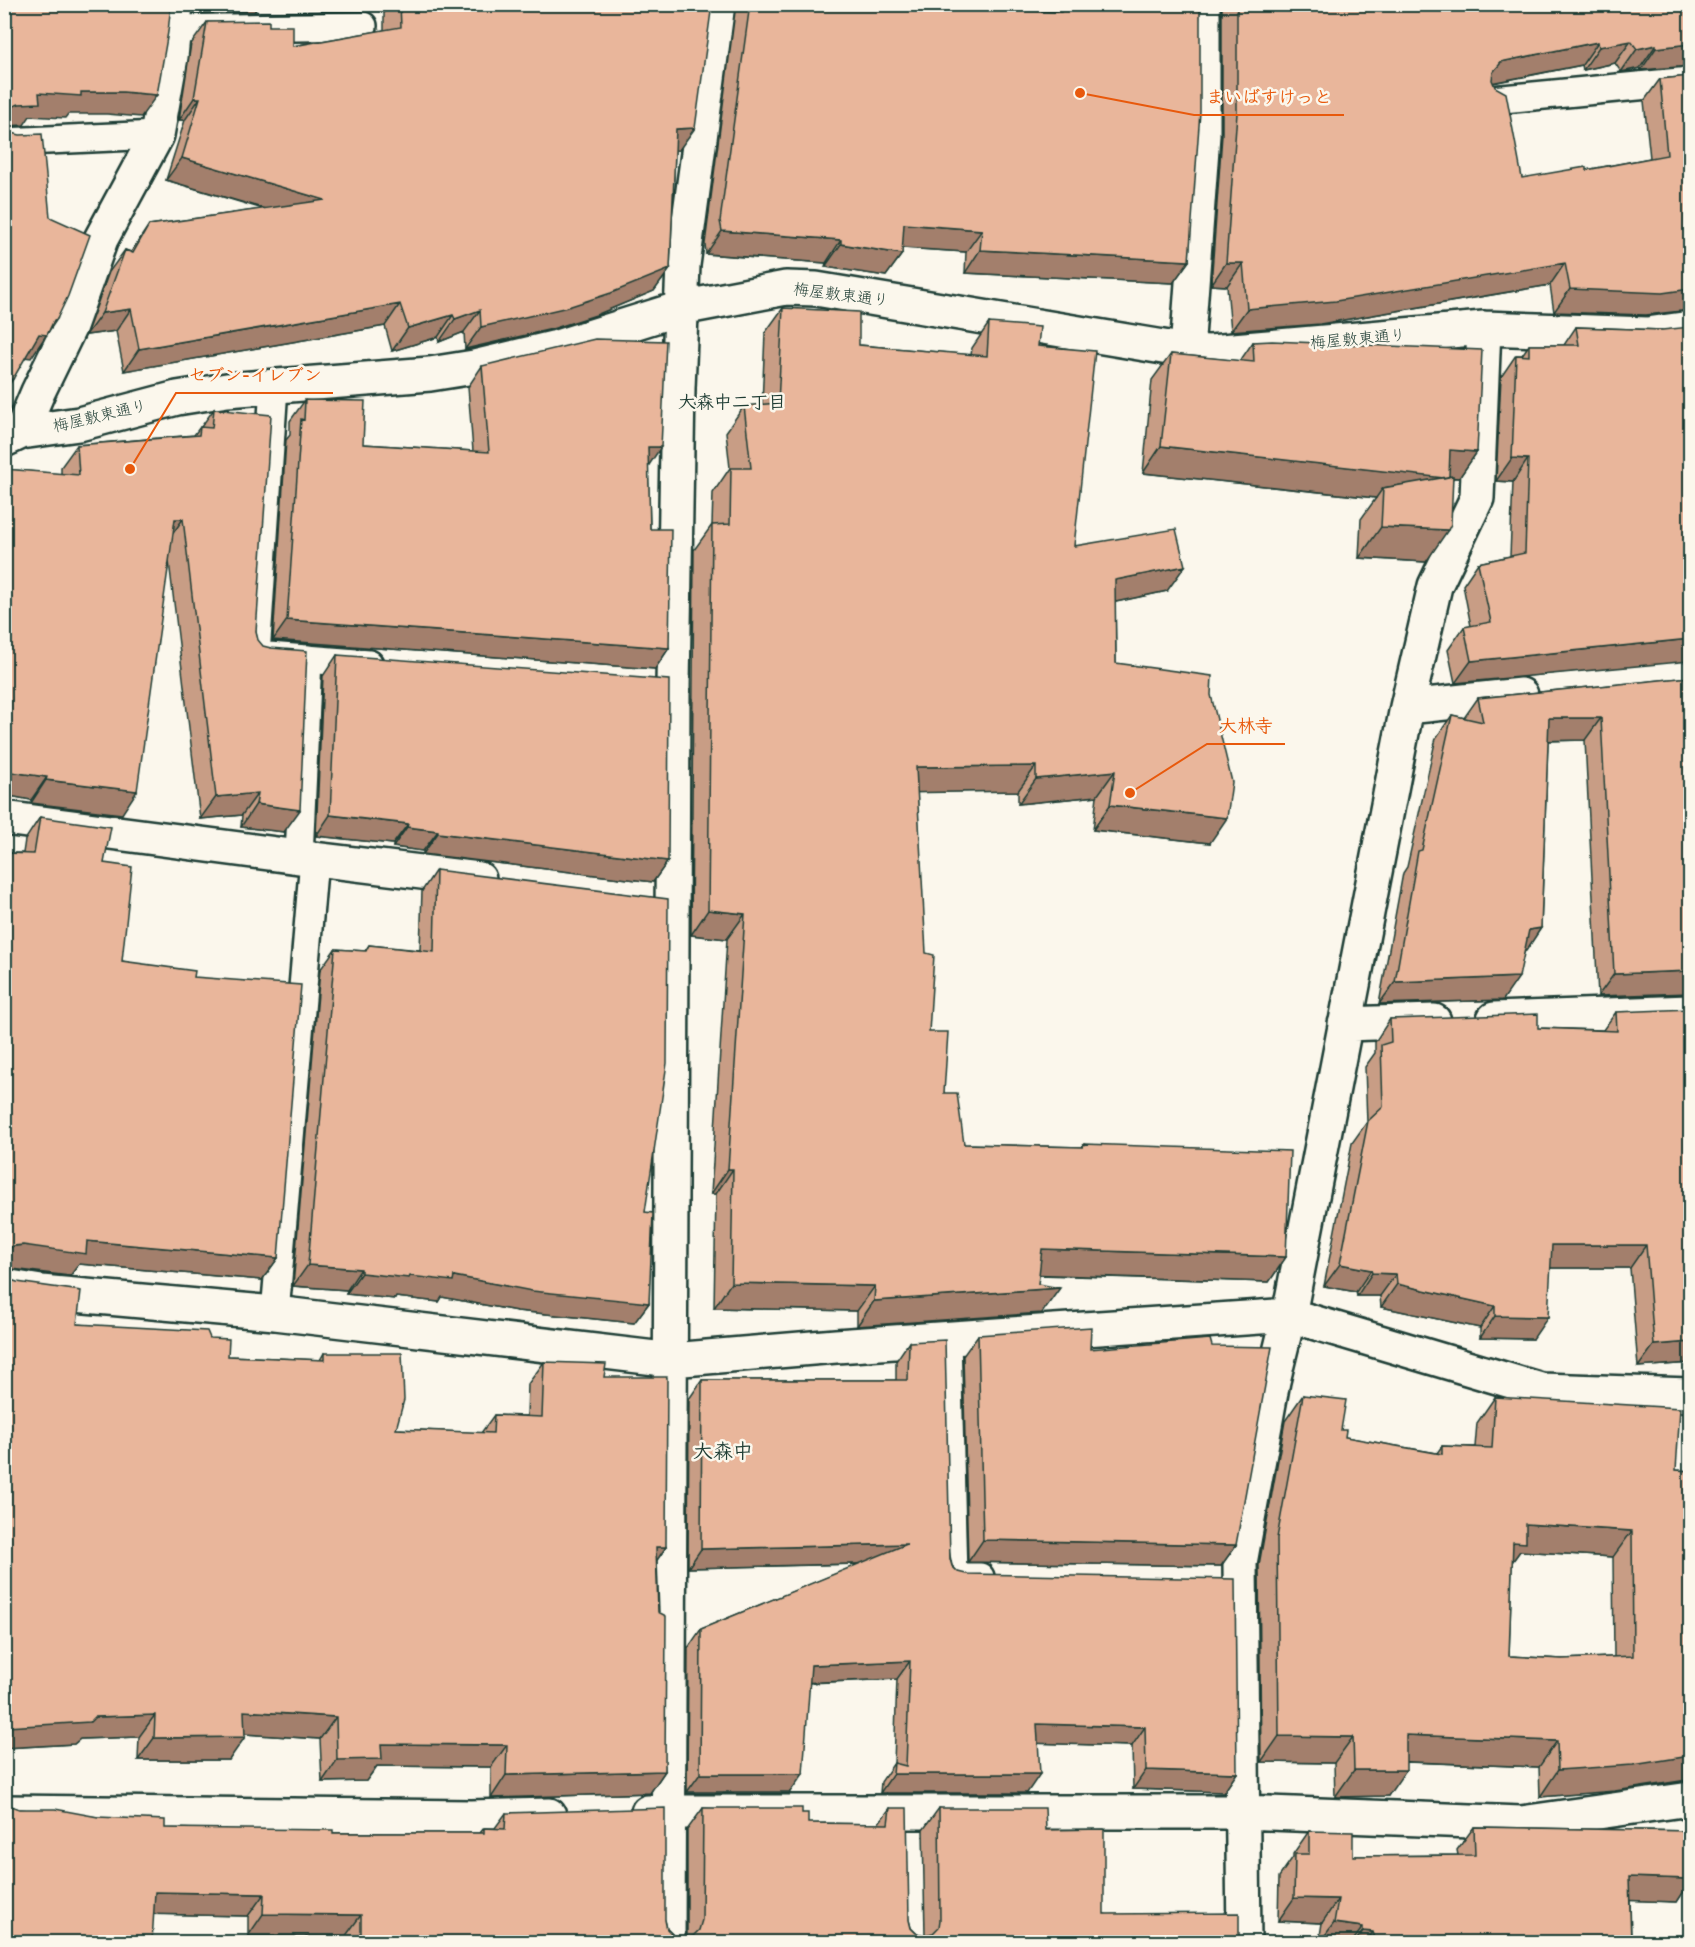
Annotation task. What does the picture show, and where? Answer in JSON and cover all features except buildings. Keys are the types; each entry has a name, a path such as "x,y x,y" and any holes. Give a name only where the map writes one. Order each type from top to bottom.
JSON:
{"street":[{"path":"668,1942 672,1360 657,901 661,685 683,265 718,4"},
{"path":"1187,351 1203,135 1203,4"},
{"path":"13,436 38,392 70,326 101,239 157,135 171,57 175,17"},
{"name":"梅屋敷東通り","path":"13,436 79,424 177,398 227,390 430,374 474,367 557,347 681,308 786,288 816,289 1187,351 1210,352 1484,328 1647,334 1690,328"},
{"path":"1244,1942 1244,1812 1227,1582 1240,1563 1271,1392 1407,707 1435,586 1477,498 1484,328"},
{"path":"1407,707 1552,692"},
{"path":"4,818 513,883"},
{"path":"1345,1024 1690,1012"},
{"path":"4,1286 41,1292 275,1313 672,1360 947,1338 1288,1315 1541,1390 1690,1395"},
{"path":"616,1813 668,1811 907,1824 1244,1812 1521,1823 1690,1799"},
{"path":"4,1812 471,1817 583,1814"}],"lane":[{"path":"175,17 363,26"},
{"path":"1492,100 1690,81"},
{"path":"4,142 157,135"},
{"path":"274,387 256,655 391,665"},
{"path":"275,1313 307,858 308,659"},
{"path":"947,1338 953,1577 1001,1578"}],"place":[{"name":"まいばすけっと","path":"1080,93"},
{"name":"セブン-イレブン","path":"130,469"},
{"name":"大林寺","path":"1130,793"}],"district":[{"name":"大森中二丁目","path":"732,402"},
{"name":"大森中","path":"723,1451"}]}
